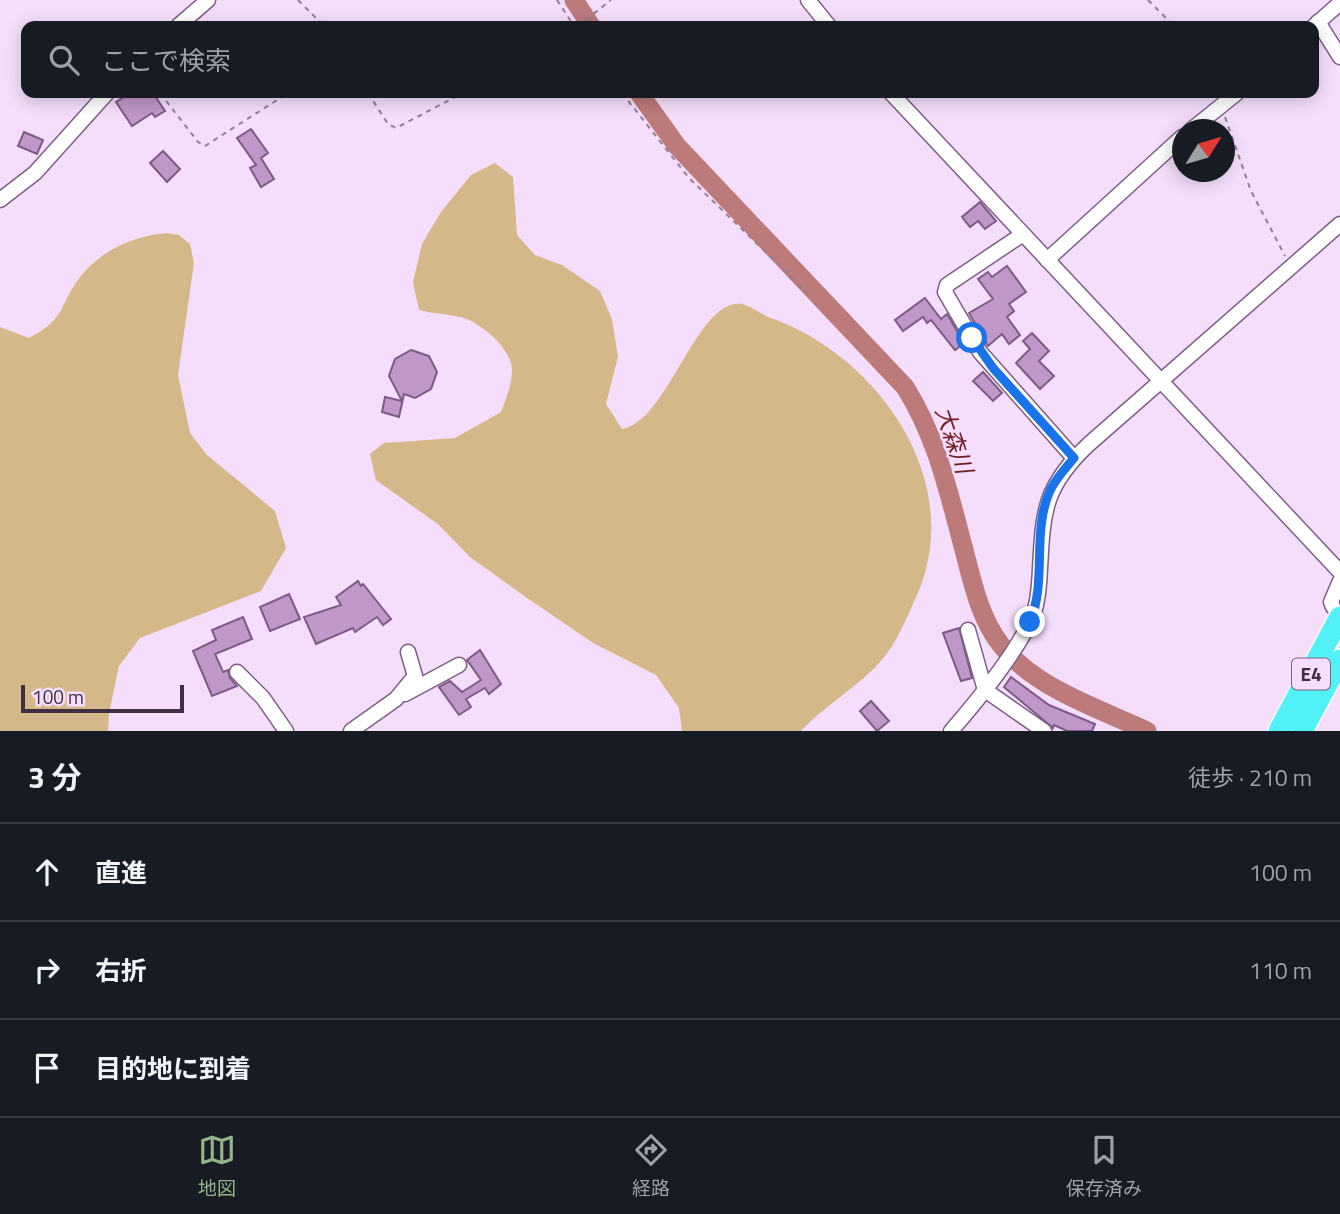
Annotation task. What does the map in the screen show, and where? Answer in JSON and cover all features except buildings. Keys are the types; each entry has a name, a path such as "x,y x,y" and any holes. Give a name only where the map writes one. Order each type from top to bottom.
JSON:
{"highway":[{"name":"E4","path":"1279,731 1337,612"},
{"name":"E4","path":"1302,731 1340,660"}],"street":[{"path":"184,21 208,0"},
{"path":"808,0 825,21"},
{"path":"1319,21 1340,3"},
{"path":"1319,28 1340,57"},
{"path":"0,200 35,173 102,98"},
{"path":"896,98 1340,572"},
{"path":"1204,119 1230,98"},
{"path":"1047,260 1172,147"},
{"path":"951,731 998,672 1036,608 1045,503 1056,480 1074,458 1340,224"},
{"path":"1023,234 947,285 945,292 993,368 1074,458"},
{"path":"1337,612 1331,602 1340,581"},
{"path":"968,630 985,690 1044,731"},
{"path":"396,699 415,676 408,652"},
{"path":"351,731 396,699 459,665"},
{"path":"237,672 263,698 286,731"}],"path":[{"path":"298,0 319,21"},
{"path":"557,0 572,21"},
{"path":"583,21 611,0"},
{"path":"1148,0 1169,21"},
{"path":"164,98 198,142 205,146 280,98"},
{"path":"371,98 388,124 396,128 453,98"},
{"path":"626,98 689,178 806,291"},
{"path":"1222,104 1251,191 1291,267"}],"shaded area":[{"path":"495,163 513,177 517,235 535,255 562,265 600,291 612,319 618,357 606,404 622,429 639,421 654,406 711,320 726,307 742,304 810,336 846,361 877,392 903,428 921,467 930,509 929,552 917,595 885,656 866,676 801,731 682,731 679,708 656,675 593,643 527,598 470,557 439,525 376,480 370,454 384,443 455,438 501,412 505,402 512,370 511,362 502,347 489,333 467,319 419,310 413,282 422,244 441,212 471,175"},
{"path":"166,233 179,235 190,244 194,263 178,375 190,433 207,455 275,511 286,548 261,591 140,638 119,666 108,731 0,731 0,327 29,338 56,318 80,277 98,259 130,241"}],"waterway":[{"name":"大森川","path":"574,0 588,21"},
{"name":"大森川","path":"643,98 677,146 905,387 933,444 977,598 993,634 1001,645 1032,674 1050,685 1147,731"}],"route":[{"path":"972,338 993,368 1074,458 1056,480 1045,503 1038,596 1030,622"}]}
